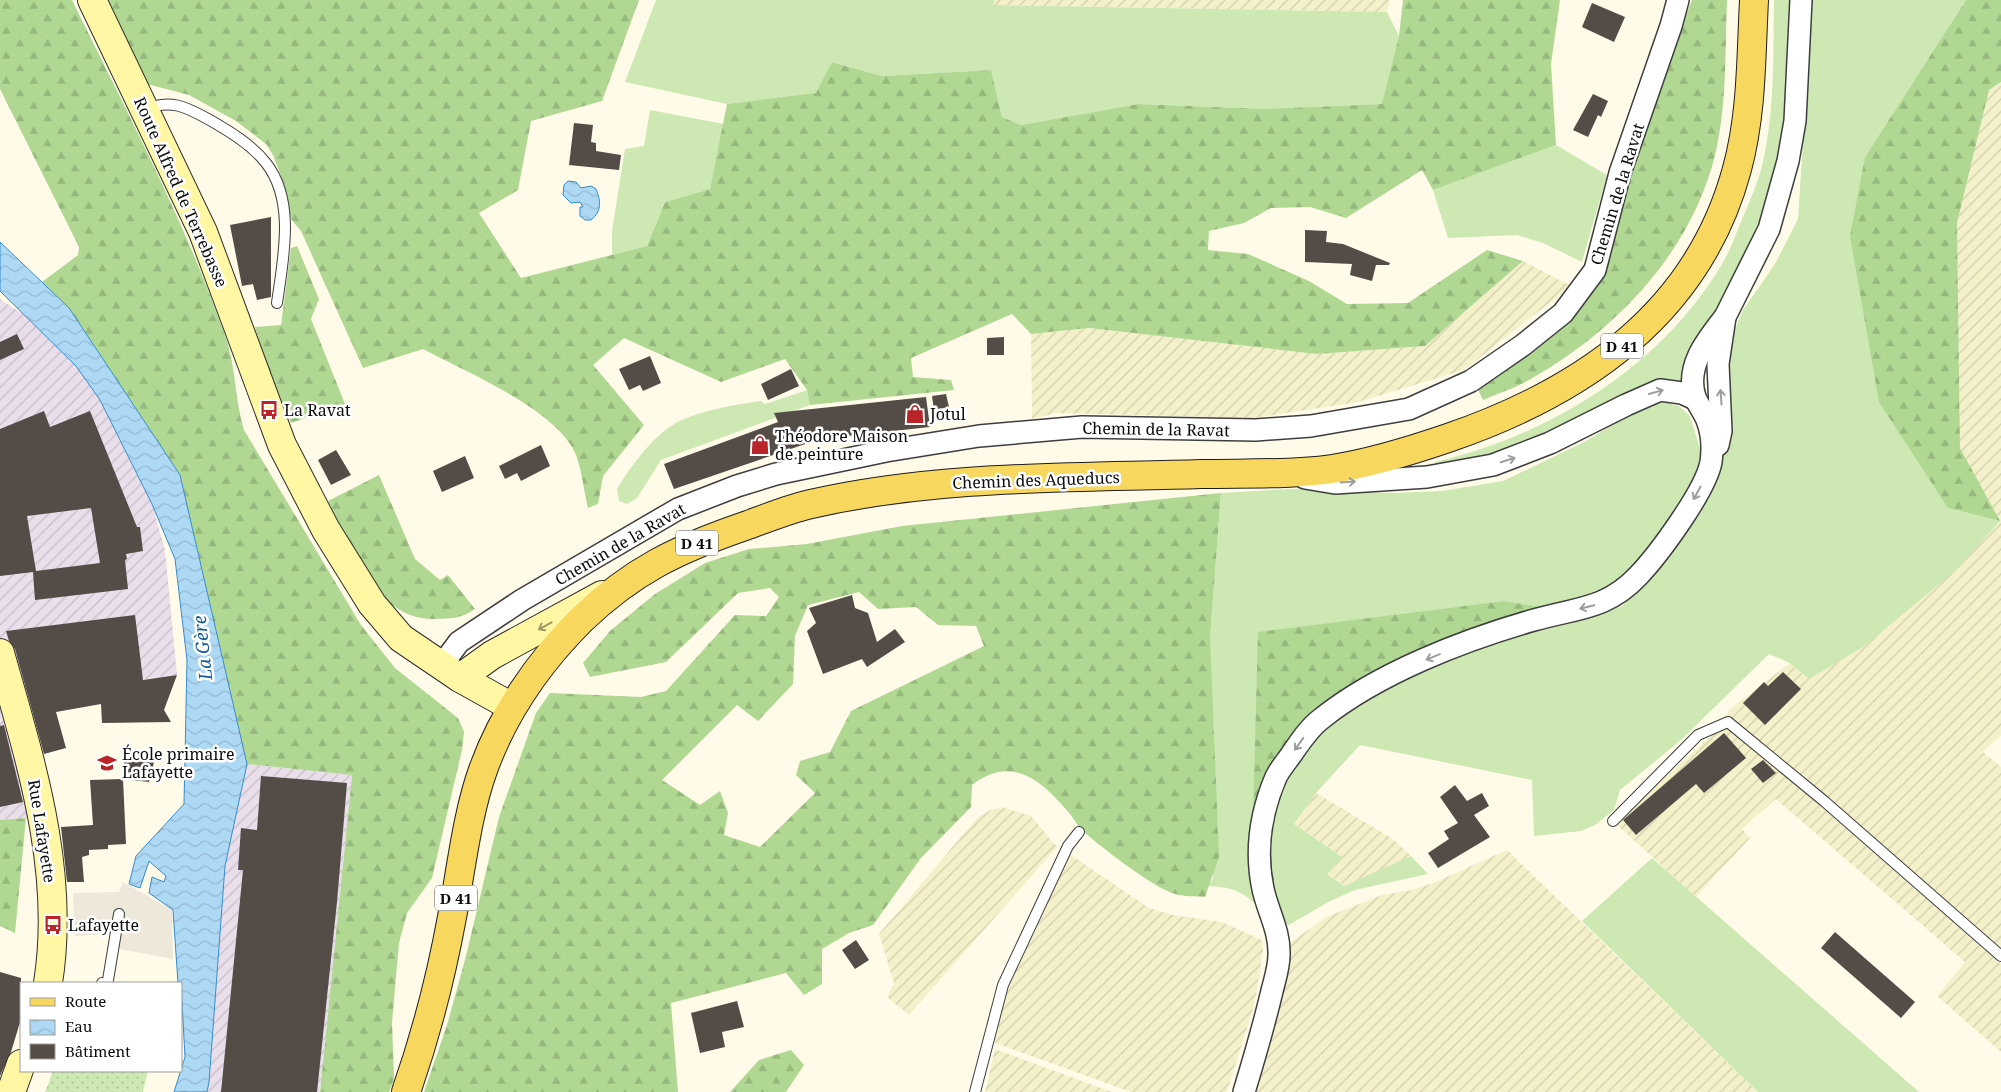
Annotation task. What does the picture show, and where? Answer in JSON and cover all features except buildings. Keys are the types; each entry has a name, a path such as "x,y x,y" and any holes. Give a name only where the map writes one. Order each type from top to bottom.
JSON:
{"main road":[{"name":"Chemin des Aqueducs","path":"406,1092 438,984 482,771 512,707 542,664 579,622 618,586 664,557 718,535 807,505 904,487 1038,479 1329,469 1396,456 1504,418 1572,382 1630,340 1655,315 1696,261 1710,237 1732,187 1744,139 1749,107 1754,0"}],"street":[{"name":"Route Alfred de Terrebasse","path":"92,0 203,232 282,445 302,488 350,572 388,625 401,638 450,672 512,707"},
{"name":"Chemin de la Ravat","path":"450,672 459,642 490,621 678,509 737,486 776,474 886,451 979,436 1082,427 1256,430 1311,426 1409,409 1471,381 1523,345 1563,313 1595,270 1620,174 1671,26 1678,0"},
{"path":"1711,461 1711,435 1707,419 1696,398 1692,384 1696,360 1725,317 1769,229 1788,161 1795,121 1801,0"},
{"path":"1244,1092 1268,1010 1280,959 1279,937 1263,889 1259,853 1261,826 1277,775 1308,732 1321,719 1381,680 1402,669 1492,632 1537,619 1603,604 1638,577 1692,502 1707,474 1722,431 1718,364 1725,317"},
{"path":"1265,472 1335,483 1427,477 1463,472 1520,456 1660,390 1682,393 1696,398"},
{"path":"450,672 492,655 618,586"},
{"name":"Rue Lafayette","path":"0,653 36,783 46,832 53,925 52,958 48,982"},
{"path":"11,1092 20,1067"}],"lane":[{"path":"145,110 157,104 171,103 187,107 227,130 249,146 266,163 278,183 283,202 283,256 277,303"},
{"path":"1612,821 1698,735 1728,722 1824,801 2001,956"},
{"path":"975,1092 1003,985 1068,846 1079,832"},
{"path":"107,982 119,914"}],"shaded area":[{"path":"994,0 1390,0 1387,12 992,5"},
{"path":"2001,82 2001,735 1983,752 2001,767 2001,951 1825,794 1817,803 2001,964 2001,1052 1937,996 1965,962 1776,799 1742,829 1750,838 1696,897 1614,822 1718,730 1730,709 1790,663 1809,679 2000,522 1960,448 1957,223 1989,90"},
{"path":"1523,261 1571,286 1464,370 1358,402 1254,418 1055,413 1032,419 1031,334 1089,328 1317,354 1425,346"},
{"path":"0,299 29,318 76,366 100,400 152,504 165,550 177,675 25,695 56,810 26,818 0,820"},
{"path":"247,764 352,775 320,1092 207,1092 225,866"},
{"path":"1316,793 1393,839 1411,856 1345,886 1327,874 1342,857 1294,824"},
{"path":"1002,807 1031,816 1057,847 909,1015 887,997 894,983 879,934 977,818 988,811"},
{"path":"1507,850 1758,1092 1250,1092 1287,950 1294,940 1326,917 1382,895 1412,890 1438,881"},
{"path":"1068,853 1149,908 1173,915 1222,922 1262,940 1263,951 1255,1002 1227,1092 1131,1092 995,1043 999,1018 1009,985"},
{"path":"123,882 172,910 173,959 109,947 111,934 75,936 73,893 119,892"},
{"path":"995,1049 1112,1092 985,1092"}],"green space":[{"path":"0,0 72,0 155,168 211,297 230,352 244,430 361,625 395,668 458,718 464,732 462,750 432,878 407,913 399,943 392,1022 394,1079 389,1092 320,1092 352,775 247,764 180,475 69,308 42,282 78,255 79,247 0,89"},
{"path":"102,0 639,0 602,101 531,121 518,190 479,213 521,278 647,246 665,202 710,189 727,104 816,93 832,62 882,76 991,70 1002,117 1021,125 1138,104 1267,109 1382,104 1399,36 1403,0 1560,0 1551,64 1556,145 1433,190 1422,170 1346,218 1310,207 1271,208 1244,223 1209,231 1208,250 1248,254 1309,281 1347,304 1408,303 1487,250 1523,261 1425,346 1317,354 1089,328 1031,334 1012,314 911,358 913,377 951,380 954,390 810,405 807,390 785,359 721,382 624,338 593,365 644,425 603,476 598,504 588,508 578,461 566,438 551,423 509,394 423,349 363,368 301,231 291,219 284,184 273,155 266,144 236,121 189,95 147,84"},
{"path":"656,0 994,0 993,5 1387,12 1399,36 1383,104 1267,109 1138,104 1021,125 1002,117 991,70 882,76 833,62 816,94 727,104 625,82"},
{"path":"1692,0 1727,0 1725,76 1720,132 1705,188 1689,222 1670,254 1646,285 1592,338 1529,380 1483,400 1477,387 1516,363 1553,335 1570,319 1597,283 1608,262 1644,128"},
{"path":"1774,0 1791,0 1784,138 1767,206 1733,280 1694,345 1681,384 1659,379 1579,421 1523,445 1466,462 1436,466 1435,462 1478,450 1520,434 1560,415 1599,392 1635,365 1668,334 1697,301 1728,254 1759,178 1770,122"},
{"path":"1812,0 1966,0 1865,157 1948,508 2000,521 1955,571 1863,647 1809,679 1790,663 1769,654 1681,740 1620,790 1614,810 1595,825 1581,831 1534,836 1532,780 1360,745 1316,793 1294,824 1342,857 1327,874 1344,886 1411,856 1428,874 1355,890 1328,902 1289,925 1281,922 1265,873 1265,839 1282,783 1328,721 1428,663 1620,607 1634,595 1681,538 1707,498 1721,465 1730,421 1727,376 1732,336 1743,310 1775,264 1798,219"},
{"path":"1966,0 2001,0 2001,82 1989,90 1957,223 1960,448 2000,521 1948,508 1879,402 1850,236 1865,157"},
{"path":"650,110 724,124 710,189 665,202 647,246 612,255 612,231 625,149 644,146"},
{"path":"1556,145 1607,175 1582,262 1543,243 1517,235 1448,238 1433,190"},
{"path":"297,246 319,299 311,319 345,404 291,423 268,368 255,327 281,325 291,248"},
{"path":"807,390 810,405 661,460 637,498 627,504 619,501 617,489 629,470 645,450 672,425 691,416 711,410 761,401 765,404"},
{"path":"1664,402 1679,406 1690,416 1701,452 1694,483 1668,524 1633,570 1596,597 1549,608 1504,601 1258,633 1261,903 1255,904 1244,895 1233,890 1208,886 1213,879 1210,638 1221,493 1288,489 1394,493 1442,491 1503,481 1584,442 1650,403"},
{"path":"379,475 415,559 440,580 448,575 475,609 465,615 452,618 435,619 414,616 396,608 381,594 368,577 356,558 328,501"},
{"path":"1221,493 1210,638 1219,857 1205,897 1175,894 1154,884 1115,857 1084,832 1049,791 1037,782 1014,772 1001,772 987,776 972,785 971,807 921,858 873,925 849,933 822,949 822,984 804,995 786,973 671,1003 678,1092 424,1092 447,1025 466,956 499,817 536,713 550,693 641,697 666,691 735,615 766,616 779,597 770,588 738,593 666,662 590,677 583,663 610,631 655,594 705,563 749,549 807,544 902,526","holes":["859,592 878,609 916,607 938,625 976,626 984,646 851,711 830,752 800,761 796,775 815,793 760,847 724,835 728,813 720,791 700,805 662,780 737,705 758,721 793,684 795,636 808,605"]},
{"path":"1504,601 1549,608 1511,615 1434,644 1344,690 1253,815 1258,632"},
{"path":"26,818 15,933 0,926 0,820"},
{"path":"1652,858 1919,1092 1758,1092 1582,921"},
{"path":"791,1050 804,1065 786,1092 730,1092 759,1060"},
{"path":"53,1072 148,1072 143,1092 45,1092"}],"water":[{"path":"568,181 576,182 581,188 591,186 596,189 600,206 595,217 591,220 585,220 580,216 580,207 583,207 580,202 571,203 563,195 564,185"},
{"name":"La Gère","path":"0,242 69,308 180,475 247,764 225,866 207,1092 174,1092 180,1072 182,1072 185,1057 182,982 178,982 173,910 149,893 152,877 164,882 166,876 149,861 140,888 129,884 136,856 184,804 187,660 175,559 152,504 100,400 76,366 0,291"}],"place":[{"name":"La Ravat","path":"269,410"},
{"name":"Jotul","path":"915,414"},
{"name":"Théodore Maison de peinture","path":"760,445"},
{"name":"École primaire Lafayette","path":"107,763"},
{"name":"Lafayette","path":"53,925"}]}
